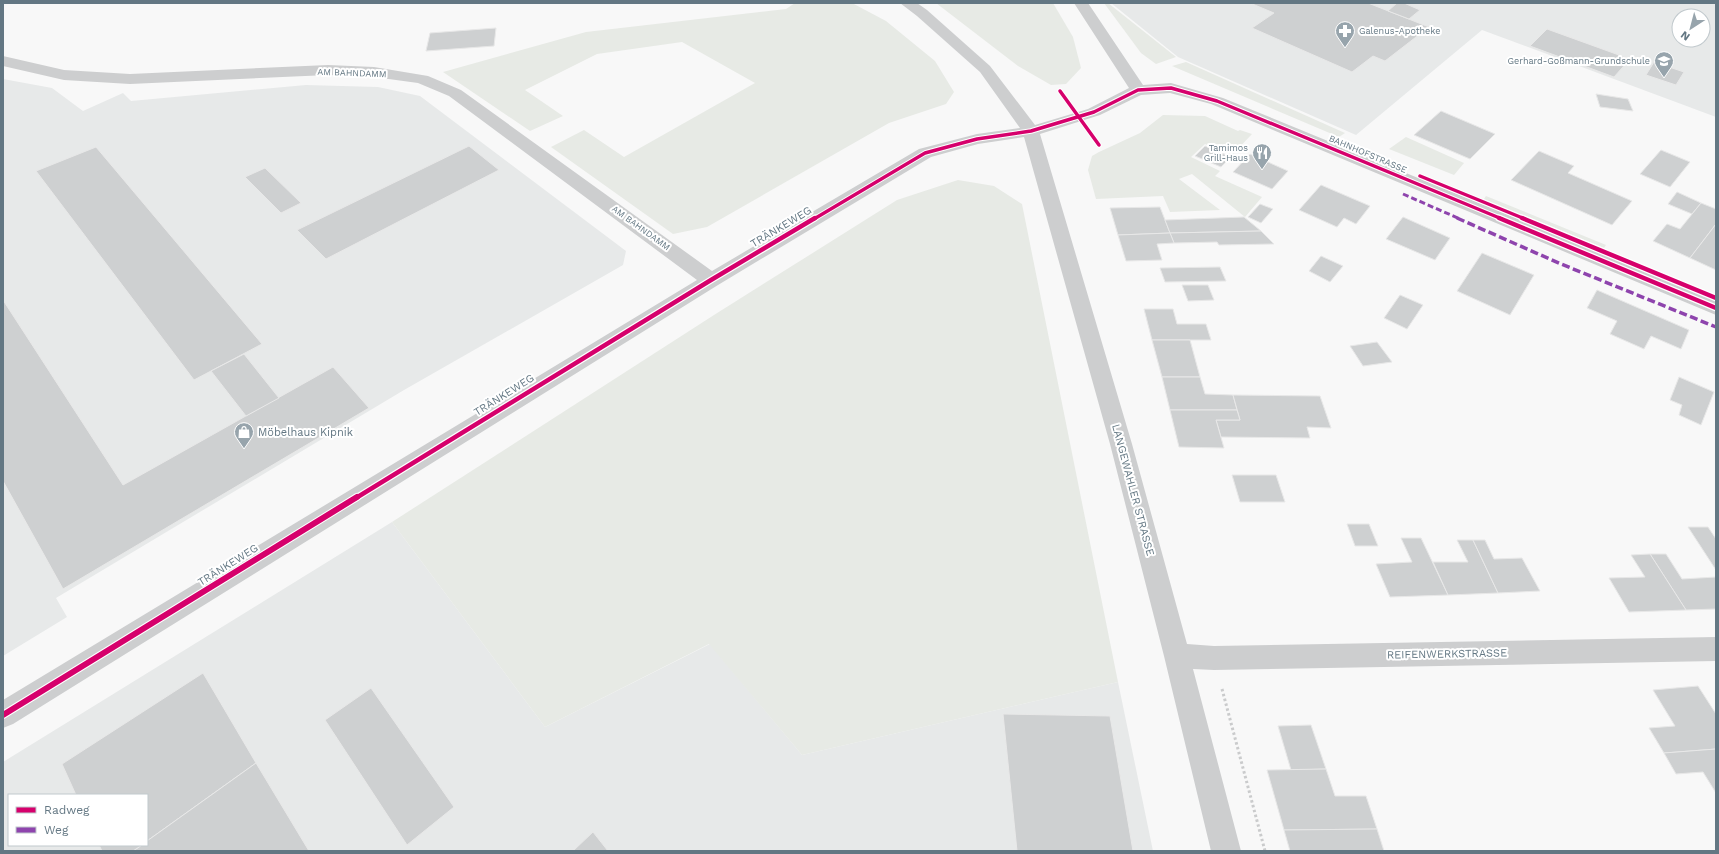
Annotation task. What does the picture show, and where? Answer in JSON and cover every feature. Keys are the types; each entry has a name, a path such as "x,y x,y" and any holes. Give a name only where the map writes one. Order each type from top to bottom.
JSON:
{"street":[{"path":"907,3 922,13 985,69 1031,131"},
{"path":"1081,3 1138,90"},
{"name":"AM BAHNDAMM","path":"3,62 64,74 130,79 328,70 374,72 422,79 456,94 711,280"},
{"name":"BAHNHOFSTRASSE","path":"1031,131 1094,112 1138,90 1171,88 1217,101 1716,308"},
{"name":"TRÄNKEWEG","path":"3,715 711,280 925,153 977,139 1031,131"},
{"name":"LANGEWAHLER STRASSE","path":"1031,131 1121,444 1177,656 1226,851"},
{"name":"REIFENWERKSTRASSE","path":"1177,656 1214,658 1713,654"}],"path":[{"path":"1214,658 1265,851"}],"shaded area":[{"path":"795,3 852,3 886,21 935,61 954,92 946,104 889,123 707,227 673,234 551,147 584,130 624,157 755,83 682,42 597,54 525,90 563,116 530,131 443,72 586,32 786,9"},
{"path":"936,3 1053,3 1073,37 1081,68 1066,84 1051,85 1018,66"},
{"path":"1104,3 1108,3 1176,57 1156,64 1141,53"},
{"path":"1111,3 1716,3 1716,117 1482,30 1356,135 1178,57"},
{"path":"1186,62 1345,133 1339,137 1172,66"},
{"path":"3,79 52,88 83,111 123,93 131,101 306,85 378,87 420,96 626,251 623,265 404,390 56,598 67,617 3,656"},
{"path":"1163,115 1205,116 1238,131 1240,130 1252,134 1232,155 1205,144 1191,157 1220,171 1215,176 1262,197 1245,217 1192,174 1179,179 1220,210 1170,212 1163,196 1096,199 1088,170 1092,156 1140,133"},
{"path":"1406,137 1464,163 1454,175 1389,149"},
{"path":"958,180 994,186 1022,204 1118,682 802,755 709,644 545,727 392,522 714,315 897,200"},
{"path":"1486,196 1606,245 1604,248 1484,199"},
{"path":"392,522 545,727 710,644 802,755 1118,682 1153,851 3,851 3,762"}],"building":[{"path":"1250,3 1368,3 1429,27 1385,61 1373,56 1352,72 1252,28 1274,13"},
{"path":"1397,3 1404,3 1420,10 1409,19 1388,11"},
{"path":"496,28 494,46 426,51 430,33"},
{"path":"1547,29 1630,59 1614,77 1530,46"},
{"path":"1654,62 1684,72 1676,85 1646,75"},
{"path":"1596,94 1628,99 1633,111 1600,107"},
{"path":"1441,111 1495,134 1470,159 1414,135"},
{"path":"469,146 499,170 326,259 297,230"},
{"path":"1205,146 1231,157 1221,167 1195,156"},
{"path":"96,147 262,344 194,380 36,171"},
{"path":"1661,150 1690,162 1670,187 1640,174"},
{"path":"1539,151 1574,166 1568,173 1632,201 1612,225 1511,180"},
{"path":"1250,154 1288,171 1272,189 1233,172"},
{"path":"265,168 301,203 281,213 245,177"},
{"path":"1321,185 1370,206 1356,224 1344,218 1337,227 1299,210"},
{"path":"1677,192 1701,203 1692,214 1668,204"},
{"path":"1701,203 1716,209 1716,224 1690,258 1653,241 1667,224 1680,229"},
{"path":"1260,204 1273,209 1261,223 1248,217"},
{"path":"1160,207 1170,233 1118,235 1110,208"},
{"path":"1244,217 1261,231 1170,233 1165,220"},
{"path":"1403,217 1450,238 1435,260 1386,239"},
{"path":"1716,224 1716,270 1690,258"},
{"path":"1261,231 1274,244 1219,245 1217,242 1174,243 1170,233"},
{"path":"1170,233 1174,243 1157,244 1162,260 1126,261 1118,235"},
{"path":"1482,253 1534,275 1510,315 1457,291"},
{"path":"1321,256 1343,266 1330,282 1309,271"},
{"path":"1220,267 1226,281 1165,282 1160,268"},
{"path":"1182,285 1208,285 1214,300 1188,301"},
{"path":"1597,290 1689,330 1681,349 1651,336 1644,349 1610,334 1617,321 1587,308"},
{"path":"1400,295 1423,305 1407,329 1384,318"},
{"name":"Möbelhaus Kipnik","path":"3,300 123,485 333,367 369,408 63,589 3,481"},
{"path":"1144,309 1173,309 1177,324 1206,324 1211,340 1152,340"},
{"path":"1152,340 1190,340 1200,377 1162,377"},
{"path":"1377,342 1392,362 1363,366 1350,346"},
{"path":"244,354 279,398 246,416 211,371"},
{"path":"1162,377 1200,377 1205,394 1233,395 1237,410 1170,410"},
{"path":"1679,377 1714,392 1701,425 1679,415 1682,405 1670,400"},
{"path":"1233,395 1320,396 1331,428 1307,427 1310,438 1221,437 1216,420 1240,420"},
{"path":"1170,410 1237,410 1240,420 1216,420 1224,448 1179,447"},
{"path":"1232,475 1276,475 1285,502 1240,502"},
{"path":"1347,524 1369,524 1378,546 1355,546"},
{"path":"1688,527 1708,527 1716,539 1716,570"},
{"path":"1401,538 1421,538 1448,595 1390,597 1376,564 1412,562"},
{"path":"1457,540 1473,540 1498,593 1448,595 1433,562 1468,562"},
{"path":"1473,540 1485,540 1494,559 1522,558 1540,591 1498,593"},
{"path":"1650,554 1666,554 1682,579 1716,577 1716,609 1686,610"},
{"path":"1650,554 1686,610 1629,612 1609,578 1645,577 1631,555"},
{"path":"203,673 256,763 148,840 148,794 76,794 62,764"},
{"path":"1698,686 1716,714 1716,749 1664,753 1649,728 1675,726 1653,690"},
{"path":"371,688 454,807 407,845 325,720"},
{"path":"1003,714 1110,716 1133,851 1017,851"},
{"path":"1311,725 1326,769 1291,770 1278,726"},
{"path":"1716,749 1716,793 1703,772 1676,774 1664,753"},
{"path":"256,763 309,851 133,851 140,846 148,846 148,840"},
{"path":"1326,769 1335,796 1366,796 1377,829 1284,830 1267,770"},
{"path":"1377,829 1384,851 1290,851 1284,830"},
{"path":"593,832 608,851 573,851"},
{"path":"100,846 140,846 133,851 102,851"}],"marked path":[{"path":"1403,194 1561,264 1716,327"}],"cycle path":[{"path":"3,715 711,280 925,153 977,139 1031,131 1094,112 1138,90 1171,88 1217,101 1716,308"},
{"path":"1060,91 1099,145"},
{"path":"1420,176 1716,298"}],"place":[{"name":"Galenus-Apotheke","path":"1345,48"},
{"name":"Gerhard-Goßmann-Grundschule","path":"1664,78"},
{"name":"Tamimos Grill-Haus","path":"1262,170"},
{"name":"Möbelhaus Kipnik","path":"244,449"}]}
